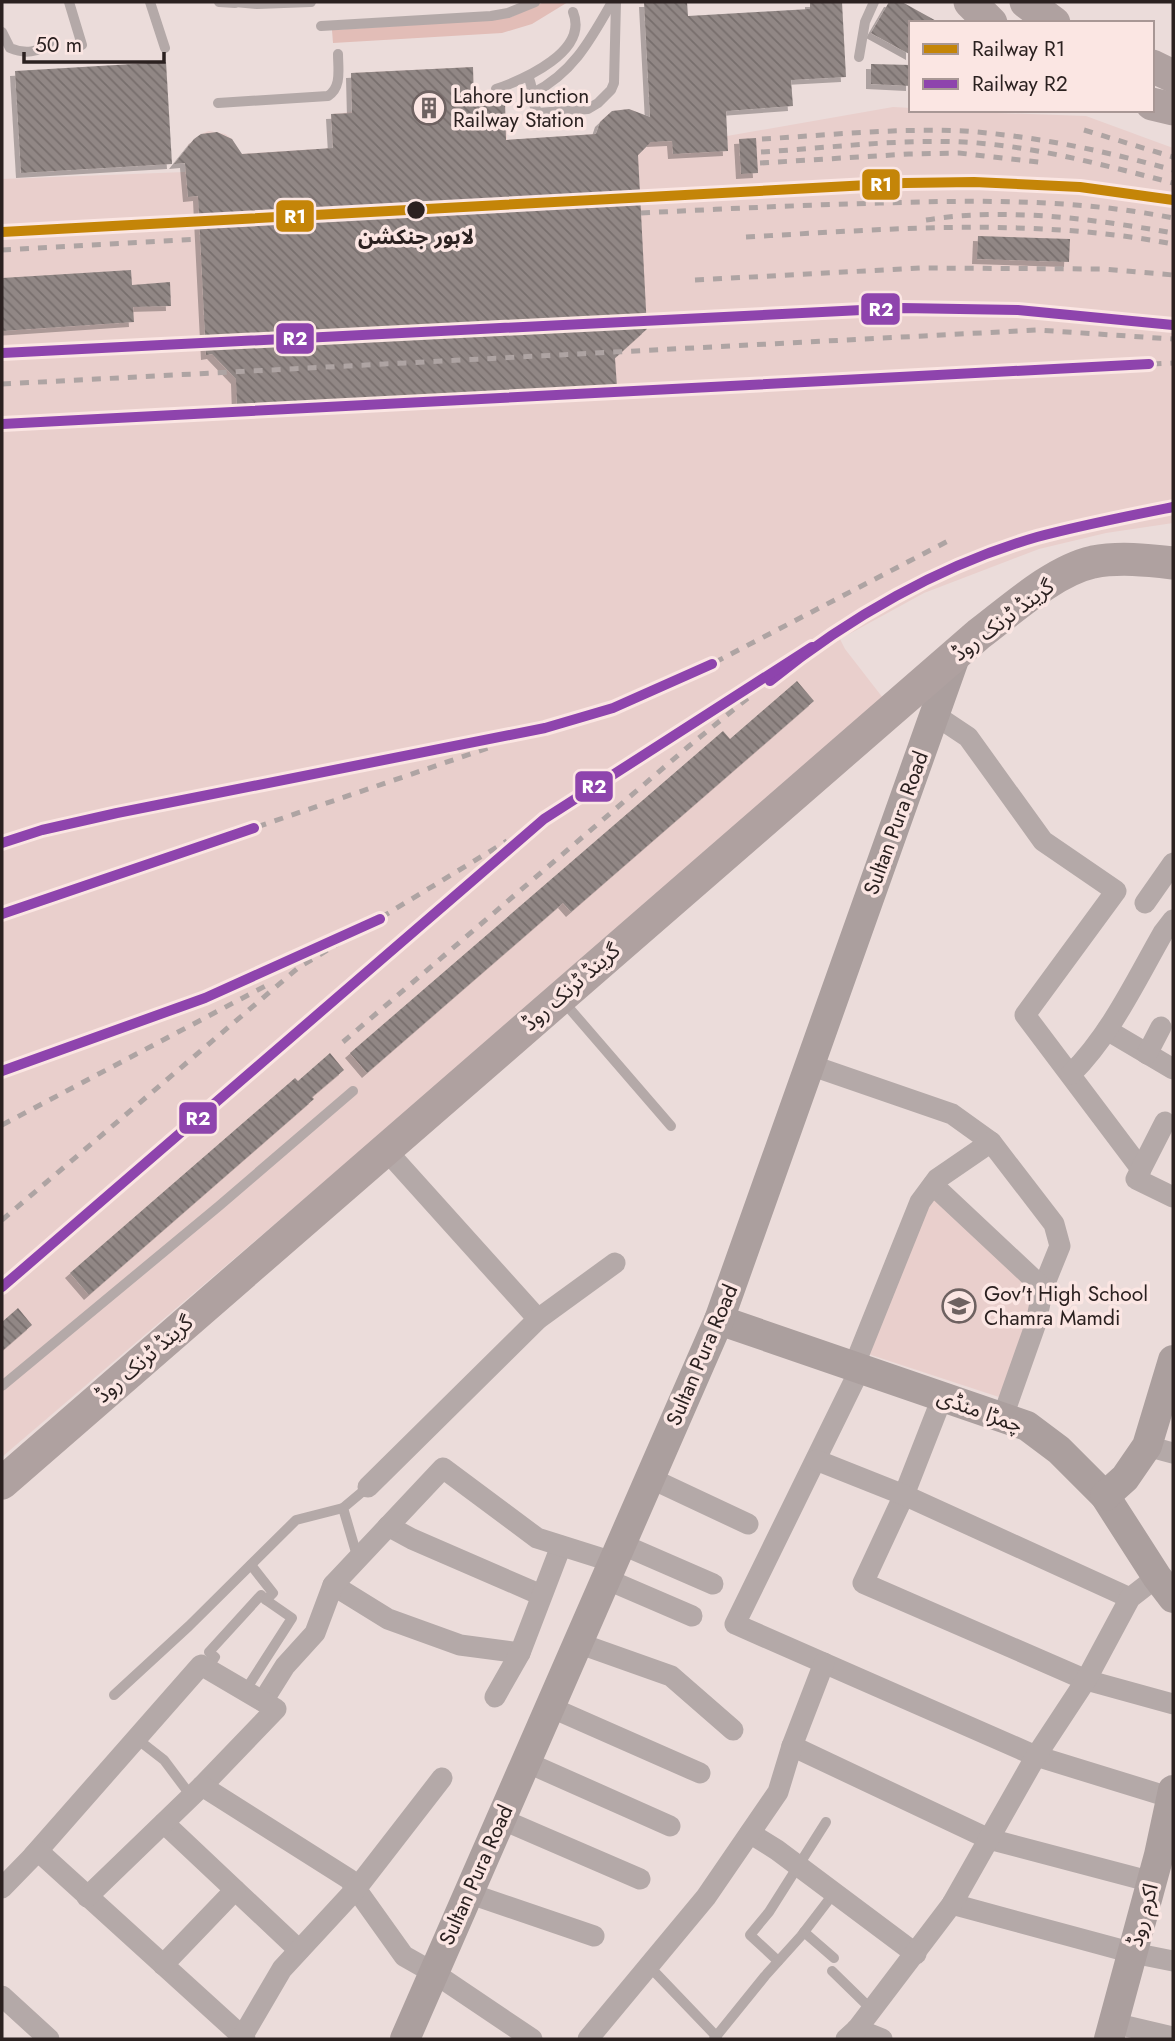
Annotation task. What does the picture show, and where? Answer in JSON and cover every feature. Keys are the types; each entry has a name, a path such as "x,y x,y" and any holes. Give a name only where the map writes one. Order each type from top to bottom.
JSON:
{"main road":[{"path":"970,2 989,21"},
{"path":"1026,2 1051,21"},
{"path":"1154,104 1173,108"},
{"name":"گرینڈ ٹرنک روڈ","path":"2,1483 956,654 1045,585 1091,562 1118,559 1173,564"},
{"name":"Sultan Pura Road","path":"404,2039 719,1320 956,654"},
{"name":"چمڑا منڈی","path":"719,1320 1027,1426 1066,1457 1105,1496 1165,1587"},
{"path":"1105,1496 1160,1449 1173,1360"},
{"name":"اکرم روڈ","path":"1111,2031 1162,1865 1172,1794"}],"street":[{"path":"1150,112 1173,126"},
{"path":"934,715 968,737 1044,841 1116,891 1025,1015 1141,1169"},
{"path":"1145,904 1173,863"},
{"path":"1071,1074 1086,1059 1107,1030 1170,931"},
{"path":"1147,1054 1161,1027"},
{"path":"1107,1030 1173,1069"},
{"path":"810,1065 952,1114 991,1142 1054,1224 1060,1246 1043,1288 1036,1324 1002,1419"},
{"path":"1165,1122 1136,1180 1170,1188"},
{"path":"991,1142 937,1179 920,1202 857,1368 816,1460 735,1624 1036,1756 1172,1794"},
{"path":"385,1149 538,1319"},
{"path":"933,1185 1043,1288"},
{"path":"368,1487 538,1319 615,1262"},
{"path":"942,1398 904,1495 863,1583 1086,1680 1173,1704"},
{"path":"816,1460 904,1495 1130,1598 1165,1587"},
{"path":"254,1696 314,1633 333,1585 443,1468 537,1538 613,1562 713,1584"},
{"path":"650,1478 748,1524"},
{"path":"388,1526 541,1595"},
{"path":"495,1697 520,1653 561,1546"},
{"path":"613,1562 692,1616"},
{"path":"333,1585 387,1619 460,1645 520,1653"},
{"path":"852,2034 952,1904 1036,1756 1086,1680 1130,1598"},
{"path":"578,1643 670,1676 733,1730"},
{"path":"588,2039 706,1897 778,1793 792,1746 824,1663"},
{"path":"2,1888 201,1665 276,1709 197,1791 87,1897"},
{"path":"550,1707 699,1773"},
{"path":"792,1746 989,1839 1162,1865"},
{"path":"526,1762 670,1826"},
{"path":"33,1856 38,1852 243,2039 282,1969 356,1889 442,1778"},
{"path":"197,1791 349,1879 404,1956 434,1973 509,2028 532,2039"},
{"path":"501,1819 640,1879"},
{"path":"164,1823 299,1950"},
{"path":"750,1833 916,1954"},
{"path":"163,1965 235,1890"},
{"path":"468,1894 594,1936"},
{"path":"952,1904 1133,1953 1173,1961"},
{"path":"2,1996 49,2039"},
{"path":"1111,2031 1173,2037"},
{"path":"852,2034 882,2039"}],"lane":[{"path":"69,2 82,45"},
{"path":"150,2 166,48"},
{"path":"219,2 311,2"},
{"path":"321,26 491,16 508,13 535,2"},
{"path":"533,93 547,86 571,67 587,48 614,2"},
{"path":"527,77 532,84 535,110 538,113 588,109 607,96 614,83 614,2"},
{"path":"859,57 865,22 874,2"},
{"path":"496,89 546,66 574,37 577,23 573,12"},
{"path":"2,32 10,48 20,52 44,48 50,42"},
{"path":"218,103 328,96 335,91 338,83 338,54"},
{"path":"559,998 671,1126"},
{"path":"2,1385 219,1206 353,1091"},
{"path":"114,1695 296,1520 343,1508 368,1487"},
{"path":"343,1508 358,1559"},
{"path":"251,1565 273,1593 266,1600"},
{"path":"207,1669 215,1657 209,1652 261,1595 292,1618 254,1696"},
{"path":"137,1738 197,1791"},
{"path":"778,1961 750,1935 769,1912 826,1822"},
{"path":"648,1965 716,2038 834,1893"},
{"path":"804,1932 834,1958"},
{"path":"832,1971 872,2010"}],"shaded area":[{"path":"544,2 568,2 532,24 502,33 333,43 332,30 491,20 511,17"},
{"path":"473,67 474,104 505,102 507,140 597,134 600,122 606,116 613,111 629,109 637,112 672,141 728,151 727,136 893,107 909,108 909,112 1086,116 1173,148 1173,523 1106,533 1039,549 924,593 840,639 883,698 731,834 2,1457 2,179 185,172 188,145 209,131 225,134 232,139 239,154 333,148 331,114 352,112 351,73"},
{"name":"Gov't High School Chamra Mamdi","path":"933,1185 1043,1288 1008,1400 859,1351"}],"building":[{"path":"644,2 687,2 688,16 810,9 810,2 842,2 846,77 791,80 793,106 726,111 728,151 673,154 672,141 651,142 638,155 647,329 615,358 617,387 237,408 236,379 212,354 206,355 198,196 188,197 185,163 174,164 194,139 201,134 217,132 232,139 242,154 333,148 331,114 352,113 351,73 473,67 474,104 505,102 506,140 596,134 600,122 612,111 629,109 650,117"},
{"path":"889,2 902,2 936,21 909,21 909,54 871,33"},
{"path":"166,62 172,164 21,173 15,71"},
{"path":"871,64 909,65 909,86 871,84"},
{"path":"756,138 758,173 741,174 739,139"},
{"path":"978,236 1070,239 1069,262 977,259"},
{"path":"131,270 132,285 170,282 171,306 133,307 134,322 2,331 2,278"},
{"path":"797,681 814,701 571,912 563,903 367,1073 350,1053 723,731 730,739"},
{"path":"330,1053 344,1070 89,1295 70,1273 295,1078 298,1081"},
{"path":"18,1308 32,1325 2,1351 2,1322"}],"railway":[{"path":"1084,130 1173,157"},
{"path":"762,139 888,131 964,131 1070,145 1173,170"},
{"path":"761,152 939,141 991,144 1095,163 1173,183"},
{"path":"760,163 959,153 1046,163"},
{"path":"641,213 991,201 1101,207 1173,218"},
{"path":"926,220 957,216 1050,216 1173,233"},
{"path":"2,232 199,220"},
{"path":"746,237 960,227 1067,230 1173,244"},
{"path":"2,250 200,239"},
{"path":"695,280 920,268 1102,269 1173,275"},
{"path":"647,320 902,308 977,308 1173,325"},
{"path":"2,384 1037,330 1173,339"},
{"path":"2,353 206,343"},
{"path":"2,424 1173,363"},
{"path":"806,652 897,596 971,561 1036,538 1173,507"},
{"path":"2,843 42,830 117,813 545,728 613,708 704,668 948,541"},
{"path":"2,1287 544,819 812,647"},
{"path":"343,1042 748,698"},
{"path":"2,914 488,748"},
{"path":"2,1220 298,968 507,841"},
{"path":"2,1071 205,998 318,947"},
{"path":"2,1125 271,983"}],"rail line":[{"name":"R1","path":"2,232 905,183 974,182 1080,187 1173,200"},
{"name":"R2","path":"2,353 902,308 1018,310 1173,325"},
{"name":"R2","path":"2,424 1149,364"},
{"name":"R2","path":"770,681 863,615 965,562 1037,537 1173,507"},
{"name":"R2","path":"2,1287 544,819 812,647"},
{"name":"R2","path":"2,843 42,830 117,813 545,728 613,708 712,664"},
{"name":"R2","path":"2,914 254,828"},
{"name":"R2","path":"2,1071 205,998 380,919"}],"place":[{"name":"Lahore Junction Railway Station","path":"429,108"},
{"name":"لاہور جنکشن","path":"416,210"},
{"name":"Gov't High School Chamra Mamdi","path":"959,1306"}]}
